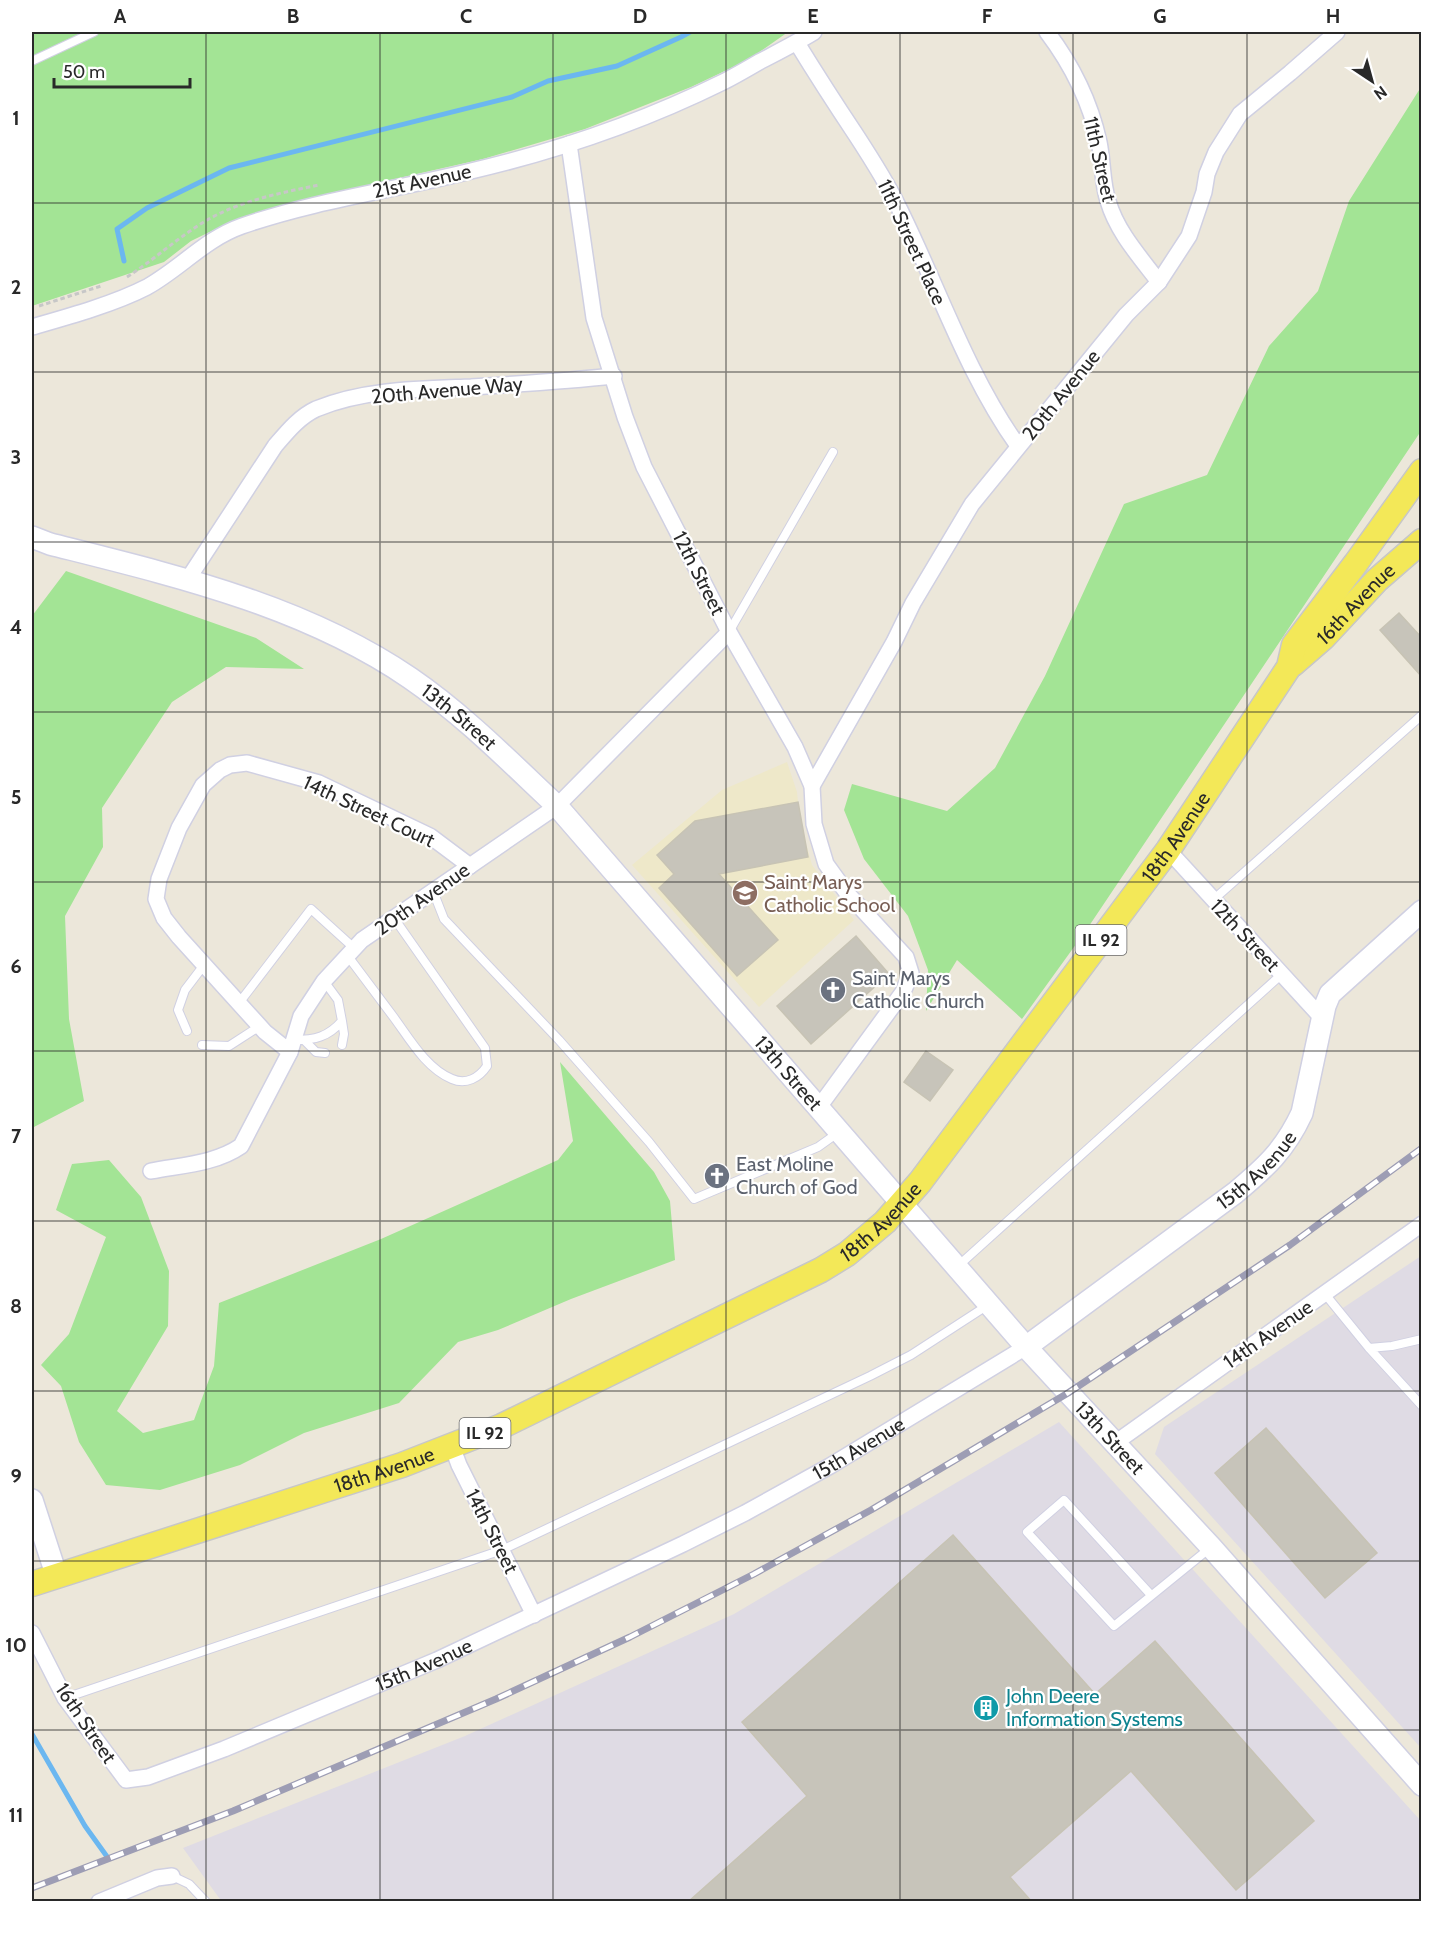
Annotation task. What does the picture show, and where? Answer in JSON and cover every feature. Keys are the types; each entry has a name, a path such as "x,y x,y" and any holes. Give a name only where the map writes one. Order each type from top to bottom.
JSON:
{"main road":[{"name":"18th Avenue","path":"32,1584 56,1574 402,1465 502,1426 821,1270 865,1239 920,1182 1168,850 1289,667 1294,645 1422,471"},
{"name":"16th Avenue","path":"1289,667 1323,638 1377,580 1422,541"}],"street":[{"name":"21st Avenue","path":"32,327 146,287 172,271 209,242 239,227 361,194 473,171 569,144 656,112 724,82 814,32"},
{"name":"11th Street","path":"1047,32 1067,58 1086,100 1099,140 1107,201 1120,229 1159,282"},
{"name":"20th Avenue","path":"812,786 972,504 1126,315 1159,282 1189,236 1204,192 1207,174 1216,152 1240,114 1337,32"},
{"name":"11th Street Place","path":"797,43 898,204 952,328 986,394 1018,446"},
{"name":"12th Street","path":"569,144 594,318 625,417 645,467 729,632 795,747 812,786 814,824 826,864 847,894 897,945 909,965 911,973 903,992 819,1107"},
{"name":"20th Avenue Way","path":"188,579 275,446 290,429 316,410 356,398 402,390 614,376"},
{"name":"13th Street","path":"32,537 50,544 188,579 264,606 314,627 360,648 410,678 477,730 557,806 1026,1347 1211,1547 1422,1785"},
{"name":"20th Avenue","path":"151,1171 214,1159 241,1146 296,1044 301,1016 324,981 350,952 394,918 557,806 729,632"},
{"name":"14th Street Court","path":"296,1044 260,1026 164,918 156,899 159,879 178,828 203,785 220,770 230,765 247,763 319,783 430,836 470,866"},
{"name":"12th Street","path":"1168,850 1323,1019"},
{"name":"15th Avenue","path":"126,1780 148,1777 224,1749 437,1660 534,1615 745,1513 830,1466 1026,1347 1235,1193 1268,1166 1296,1126 1302,1113 1330,994 1422,911"},
{"name":"14th Avenue","path":"1115,1443 1422,1224"},
{"name":"14th Street","path":"452,1446 459,1465 534,1615"},
{"path":"32,1500 56,1574"},
{"name":"16th Street","path":"32,1633 65,1698 126,1780"},
{"path":"99,1902 157,1878 172,1876"}],"lane":[{"path":"32,61 94,32"},
{"path":"729,632 833,452"},
{"path":"1213,900 1422,715"},
{"path":"433,891 444,919 559,1040 649,1142 694,1199 818,1147 839,1132"},
{"path":"238,1003 310,909 350,952 419,1051 438,1070 453,1080 474,1079 487,1066 485,1048 394,918"},
{"path":"187,1031 178,1010 185,990 204,965"},
{"path":"957,1267 1281,974"},
{"path":"324,981 338,1000 344,1034 342,1045"},
{"path":"296,1044 333,1032 342,1021"},
{"path":"202,1045 230,1046 260,1026"},
{"path":"296,1044 325,1053"},
{"path":"1325,1294 1369,1348 1422,1406"},
{"path":"65,1698 502,1550 870,1376 911,1355 990,1304"},
{"path":"1369,1348 1392,1346 1422,1339"},
{"path":"1151,1595 1064,1500 1027,1532 1114,1626 1211,1547"},
{"path":"172,1876 189,1884 206,1902"}],"shaded area":[{"name":"Saint Marys Catholic School","path":"787,762 797,792 800,822 812,865 854,920 759,1007 632,865 722,790"},
{"path":"1421,1256 1421,1748 1155,1454 1164,1427"},
{"path":"1059,1422 1421,1821 1422,1901 222,1902 183,1848 465,1736 734,1614"}],"green space":[{"path":"32,32 788,32 748,60 691,87 585,129 483,159 306,199 224,225 191,241 164,262 32,306"},
{"path":"1421,87 1421,431 1087,929 1022,1019 957,960 926,1011 928,970 908,916 864,859 844,810 852,784 947,811 995,768 1045,676 1124,504 1207,475 1269,346 1318,291 1349,201"},
{"path":"66,571 256,638 304,669 226,667 172,702 102,808 103,847 65,916 69,1019 84,1101 32,1128 32,616"},
{"path":"560,1062 654,1172 670,1201 675,1260 571,1299 498,1330 458,1342 399,1403 304,1433 240,1465 160,1490 106,1485 79,1442 61,1386 41,1365 69,1334 106,1237 56,1210 72,1164 109,1160 141,1197 169,1271 168,1326 117,1411 143,1433 194,1420 214,1366 219,1303 381,1239 558,1160 573,1141"}],"building":[{"path":"1399,613 1422,638 1422,677 1380,630"},
{"path":"798,802 808,857 719,874 778,940 737,976 659,888 674,874 657,855 695,821"},
{"name":"Saint Marys Catholic Church","path":"856,936 889,974 811,1044 777,1006"},
{"path":"926,1051 953,1070 930,1101 904,1082"},
{"path":"1266,1428 1377,1553 1325,1598 1215,1473"},
{"name":"John Deere Information Systems","path":"953,1535 1095,1694 1155,1641 1314,1821 1236,1890 1131,1771 1010,1877 1032,1902 688,1902 807,1796 742,1722"}],"waterway":[{"path":"124,261 117,229 147,208 229,168 512,97 548,81 617,66 690,32"},
{"path":"32,1734 85,1826 108,1858"}],"railway":[{"path":"32,1888 233,1811 496,1699 630,1637 754,1574 871,1510 1068,1393 1290,1245 1422,1148"}],"place":[{"name":"Saint Marys Catholic School","path":"745,893"},
{"name":"Saint Marys Catholic Church","path":"833,990"},
{"name":"East Moline Church of God","path":"717,1176"},
{"name":"John Deere Information Systems","path":"986,1708"}]}
